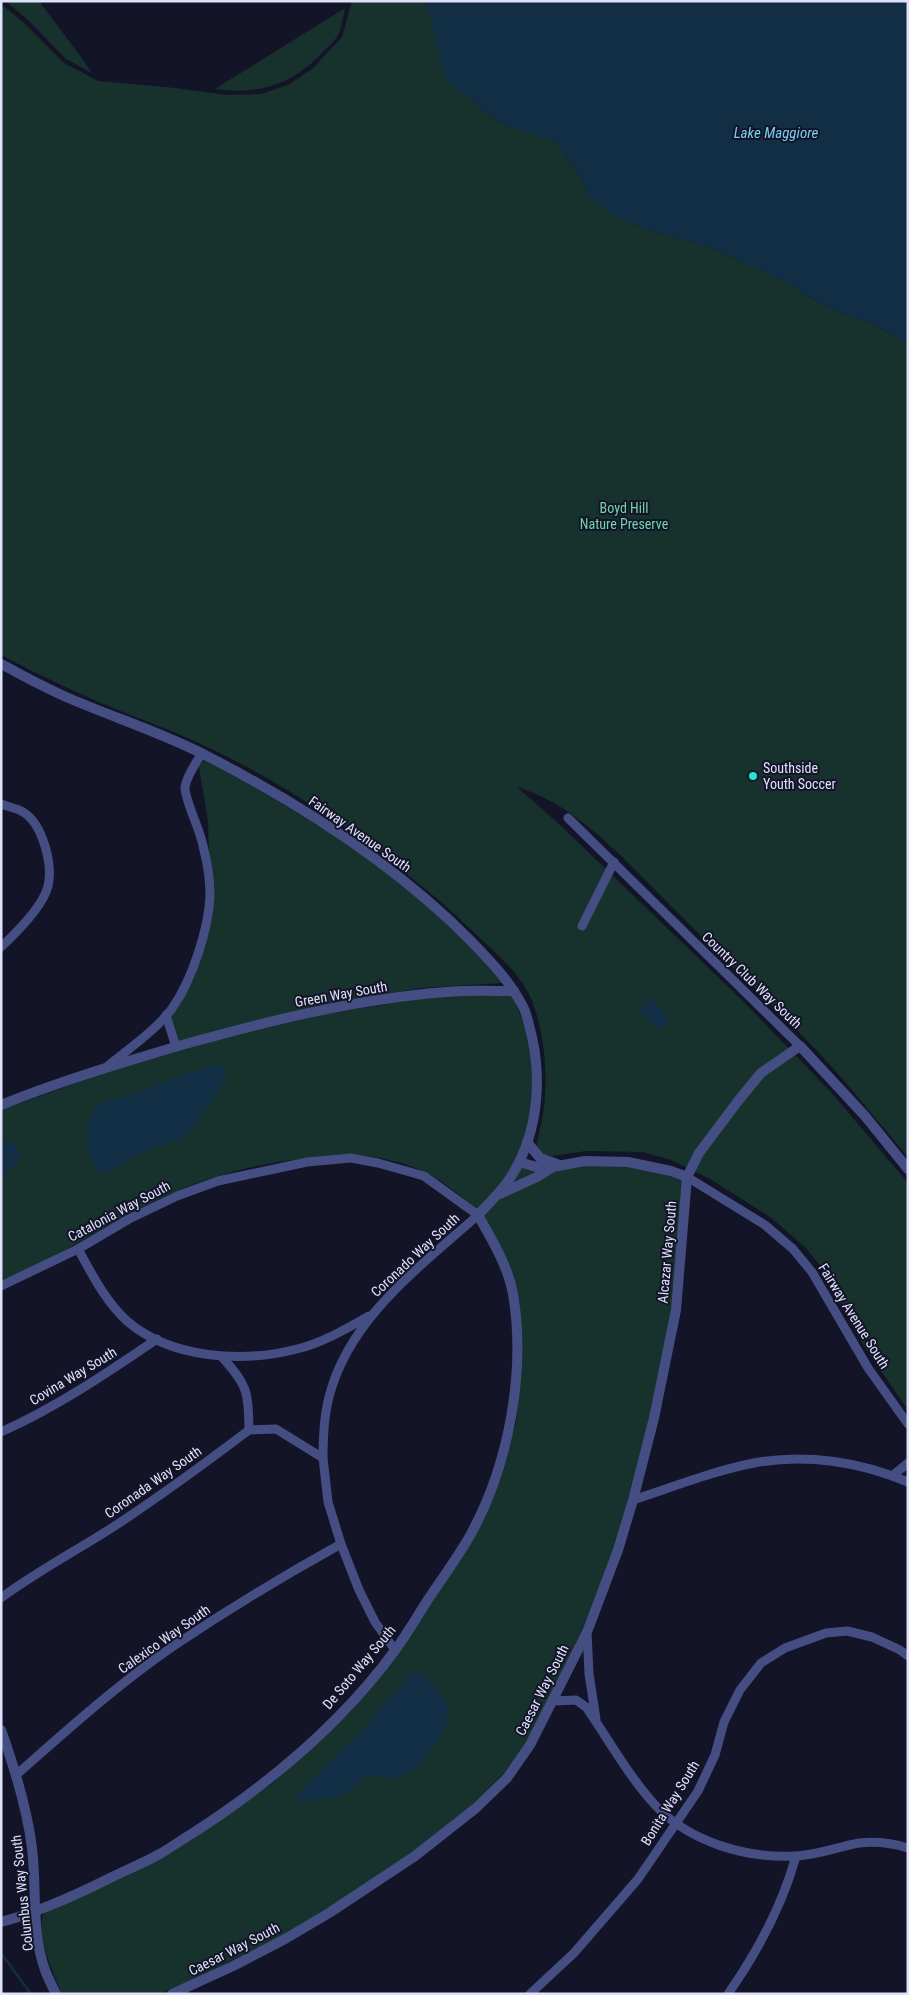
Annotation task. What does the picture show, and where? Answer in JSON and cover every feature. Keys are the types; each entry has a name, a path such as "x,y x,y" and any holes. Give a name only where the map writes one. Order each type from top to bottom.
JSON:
{"street":[{"name":"Fairway Avenue South","path":"1,664 69,699 177,741 202,753 333,828 445,915 493,964 524,1007 536,1058 537,1084 535,1107 527,1142 519,1162 506,1185 478,1215"},
{"name":"Green Way South","path":"108,1066 143,1037 173,1008 190,976 203,935 210,895 203,844 185,788 192,768 202,753"},
{"path":"1,804 24,813 41,834 48,855 48,886 23,926 1,947"},
{"name":"Country Club Way South","path":"568,818 800,1046 864,1116 908,1168"},
{"path":"582,926 614,862"},
{"name":"Green Way South","path":"1,1105 108,1066 320,1010 421,994 514,991"},
{"path":"166,1015 176,1047"},
{"name":"Alcazar Way South","path":"633,1500 654,1418 676,1310 687,1177 699,1153 761,1073 800,1046"},
{"path":"527,1142 540,1158 556,1166"},
{"name":"Catalonia Way South","path":"1,1286 78,1249 129,1219 177,1196 218,1182 260,1171 307,1162 351,1158 378,1163 424,1176 478,1215"},
{"name":"Fairway Avenue South","path":"519,1162 540,1168 604,1160 628,1162 671,1171 687,1177 764,1225 793,1249 812,1272 868,1368 908,1424"},
{"path":"497,1196 537,1178 556,1166"},
{"name":"Coronado Way South","path":"372,1315 405,1281 478,1215"},
{"name":"De Soto Way South","path":"1,1922 35,1911 79,1893 157,1856 212,1820 268,1780 318,1736 356,1697 395,1650 472,1531 501,1461 512,1420 517,1372 517,1335 513,1292 500,1254 478,1215"},
{"path":"78,1249 96,1281 113,1306 126,1320 141,1332 186,1350 222,1357 253,1357 298,1349 333,1336 372,1315"},
{"path":"372,1315 353,1342 338,1370 328,1398 323,1438 323,1458 328,1502 341,1544 359,1590 375,1622 395,1650"},
{"name":"Covina Way South","path":"1,1432 24,1422 89,1384 157,1339"},
{"path":"222,1357 246,1387 249,1406 249,1430 276,1429 323,1458"},
{"name":"Coronada Way South","path":"1,1598 59,1559 173,1488 249,1430"},
{"path":"633,1500 756,1462 791,1459 830,1461 862,1466 908,1482"},
{"path":"892,1476 908,1463"},
{"name":"Caesar Way South","path":"172,1994 233,1966 329,1913 415,1856 476,1808 507,1778 530,1745 587,1632 618,1550 633,1500"},
{"name":"Calexico Way South","path":"16,1774 92,1708 171,1648 266,1585 341,1544"},
{"name":"Bonita Way South","path":"530,1994 574,1953 638,1879 698,1791 716,1755 724,1722 740,1690 761,1663 785,1648 826,1633 847,1631 872,1637 900,1650 908,1656"},
{"path":"587,1632 589,1674 596,1722"},
{"path":"553,1701 576,1700 586,1707 643,1791 657,1807 676,1823 708,1840 730,1849 762,1855 796,1856 861,1843 889,1843 908,1848"},
{"name":"Columbus Way South","path":"1,1730 16,1774 26,1813 32,1849 35,1911 39,1942 45,1969 56,1994"},
{"path":"728,1994 756,1953 775,1916 788,1886 796,1856"}],"green space":[{"path":"5,1 39,1 92,73 66,59 26,18"},
{"name":"Boyd Hill Nature Preserve","path":"352,1 424,1 472,100 485,112 503,124 554,141 576,170 587,193 634,225 713,249 765,272 798,289 817,302 876,326 908,344 908,1157 842,1078 813,1047 604,840 562,808 540,796 517,787 558,823 743,1001 830,1091 908,1183 908,1410 864,1346 823,1269 805,1247 770,1217 710,1179 671,1160 643,1152 586,1151 553,1156 544,1155 538,1151 537,1143 544,1103 545,1071 543,1043 533,1004 528,992 508,965 431,894 342,826 261,775 203,745 92,699 1,655 1,4 23,22 64,63 98,81 227,95 261,94 290,84 313,68 342,37"},
{"path":"345,8 337,37 299,73 287,80 260,89 215,89"},
{"path":"204,760 284,805 364,856 439,916 472,948 502,983 421,988 320,1005 179,1041 171,1017 194,978 207,936 208,821 199,767"},
{"path":"509,992 520,1015 528,1040 532,1066 532,1092 522,1144 511,1168 497,1189 478,1209 431,1175 403,1164 371,1156 351,1154 296,1159 233,1172 172,1193 21,1273 1,1281 1,1110 110,1071 233,1036 321,1015 422,998"},
{"path":"523,1161 579,1166 628,1166 670,1176 682,1181 672,1309 650,1416 629,1496 627,1497 628,1500 614,1548 582,1630 527,1742 503,1774 473,1804 413,1852 327,1909 283,1935 160,1994 62,1994 43,1942 42,1921 44,1912 203,1832 273,1783 351,1711 481,1521 504,1468 516,1422 521,1378 522,1344 506,1258 483,1216"}],"water":[{"name":"Lake Maggiore","path":"424,1 908,1 908,344 876,326 817,302 798,289 765,272 713,249 634,225 610,214 587,193 576,170 554,141 503,124 485,112 445,79 429,12"},
{"path":"652,997 670,1020 658,1031 642,1013 637,1012"},
{"path":"220,1065 226,1068 226,1077 191,1130 177,1140 139,1154 113,1170 104,1173 97,1172 92,1164 87,1147 89,1122 96,1105 148,1089 185,1074"},
{"path":"10,1142 17,1145 20,1158 14,1166 1,1176 1,1143"},
{"path":"416,1671 439,1692 448,1708 448,1717 442,1733 419,1764 409,1773 399,1778 365,1777 351,1790 332,1798 308,1802 296,1800 298,1793 367,1725 411,1673"}],"waterway":[{"path":"1,1953 31,1994"}],"place":[{"name":"Southside Youth Soccer","path":"753,776"}]}
